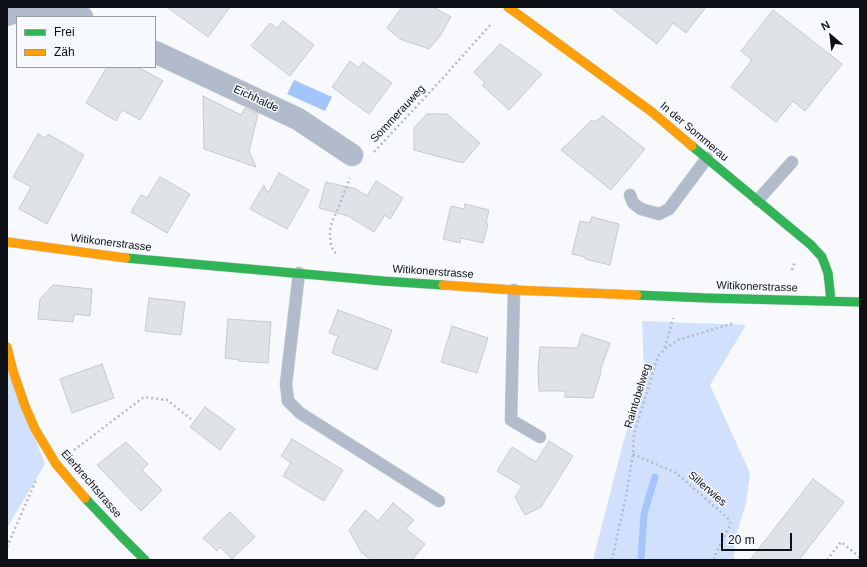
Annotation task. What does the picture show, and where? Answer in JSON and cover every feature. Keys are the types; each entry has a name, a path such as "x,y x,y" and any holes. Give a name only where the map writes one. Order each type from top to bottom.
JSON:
{"main road":[{"name":"In der Sommerau","path":"508,7 652,112 811,245 822,257 828,273 831,301"},
{"name":"Witikonerstrasse","path":"7,242 128,258 383,281 514,290 706,298 860,302"},
{"name":"Eierbrechtstrasse","path":"7,346 13,371 25,406 56,464 100,514 145,560"}],"street":[{"path":"7,15 29,7 44,7"},
{"path":"49,7 73,12 80,16"},
{"name":"Eichhalde","path":"156,52 298,119 352,155"}],"lane":[{"path":"630,195 633,203 641,209 659,214 669,209 708,158"},
{"path":"758,200 792,162"},
{"path":"299,273 286,384 288,401 300,413 439,501"},
{"path":"514,290 511,420 540,437"}],"path":[{"name":"Sommerauweg","path":"352,155 373,152 442,79 492,23"},
{"path":"340,253 334,252 330,238 330,230 351,175 352,155"},
{"path":"665,349 673,317"},
{"name":"Raintobelweg","path":"612,560 626,496 633,454 634,434 658,356 678,340 727,326 740,320"},
{"path":"56,464 144,397 167,400 191,419"},
{"name":"Sillerwies","path":"633,454 676,473 730,520 730,525 714,560"},
{"path":"7,547 34,484"},
{"path":"827,560 841,542 860,557"}],"shaded area":[{"path":"642,321 746,325 710,385 750,473 746,504 735,538 734,560 593,560 622,447 644,371"},
{"path":"7,368 45,464 7,528"}],"water":[{"path":"294,80 332,97 325,111 287,94"}],"building":[{"path":"167,7 230,7 208,37"},
{"path":"402,7 433,7 451,17 440,36 429,49 400,39 387,28"},
{"path":"610,7 706,7 686,33 673,23 657,44"},
{"path":"773,10 842,64 805,111 793,101 776,122 731,87 752,60 741,51"},
{"path":"283,21 314,45 290,76 251,46 270,23 277,28"},
{"path":"500,44 542,74 509,110 482,85 485,83 474,72"},
{"path":"350,61 359,68 363,62 392,83 369,114 332,87"},
{"path":"106,68 140,68 163,81 140,120 122,110 116,121 86,103"},
{"path":"203,96 241,115 245,108 258,114 249,151 256,167 204,149"},
{"path":"427,114 447,114 480,143 463,163 414,150 414,128"},
{"path":"603,116 645,149 611,190 561,150 592,120 594,122"},
{"path":"38,134 45,138 48,134 84,155 47,224 19,209 31,187 13,177"},
{"path":"279,173 309,190 287,229 250,209 264,185 268,193"},
{"path":"160,177 190,194 167,233 131,212 141,195 147,198"},
{"path":"376,181 403,198 390,219 385,215 374,232 348,216 319,208 326,182 356,189 367,196"},
{"path":"465,204 489,210 486,223 488,224 483,243 461,238 460,243 443,239 451,206 464,209"},
{"path":"592,217 619,224 610,265 572,254 580,221 590,223"},
{"path":"53,285 92,289 90,316 74,314 73,322 38,319 40,299"},
{"path":"149,298 185,302 181,335 145,331"},
{"path":"338,310 392,330 377,370 332,353 338,336 329,333"},
{"path":"228,319 271,322 268,363 239,361 225,358"},
{"path":"452,326 488,338 477,373 441,362"},
{"path":"582,334 610,343 600,371 601,372 593,398 565,397 565,391 539,391 538,368 540,347 577,348"},
{"path":"102,364 114,398 72,413 60,379"},
{"path":"205,407 235,429 220,450 190,427"},
{"path":"292,439 343,470 324,501 283,476 291,463 281,456"},
{"path":"549,441 573,456 541,507 525,515 515,497 522,486 497,471 512,447 536,462"},
{"path":"126,442 148,464 142,470 162,490 141,511 97,465"},
{"path":"813,479 844,502 799,560 750,560"},
{"path":"393,503 414,520 406,529 425,544 412,560 371,560 361,552 349,530 365,510 378,521"},
{"path":"230,512 255,537 232,559 220,547 217,551 203,538"}],"waterway":[{"path":"641,560 644,514 655,477"}],"traffic: fast":[{"path":"692,146 811,245 822,257 828,273 831,301"},
{"path":"126,258 443,285"},
{"path":"637,295 860,302"},
{"path":"85,498 145,560"}],"traffic: slow":[{"path":"508,7 652,112 692,146"},
{"path":"7,242 126,258"},
{"path":"443,285 514,290 637,295"},
{"path":"7,347 13,371 35,429 56,464 85,498"}]}
